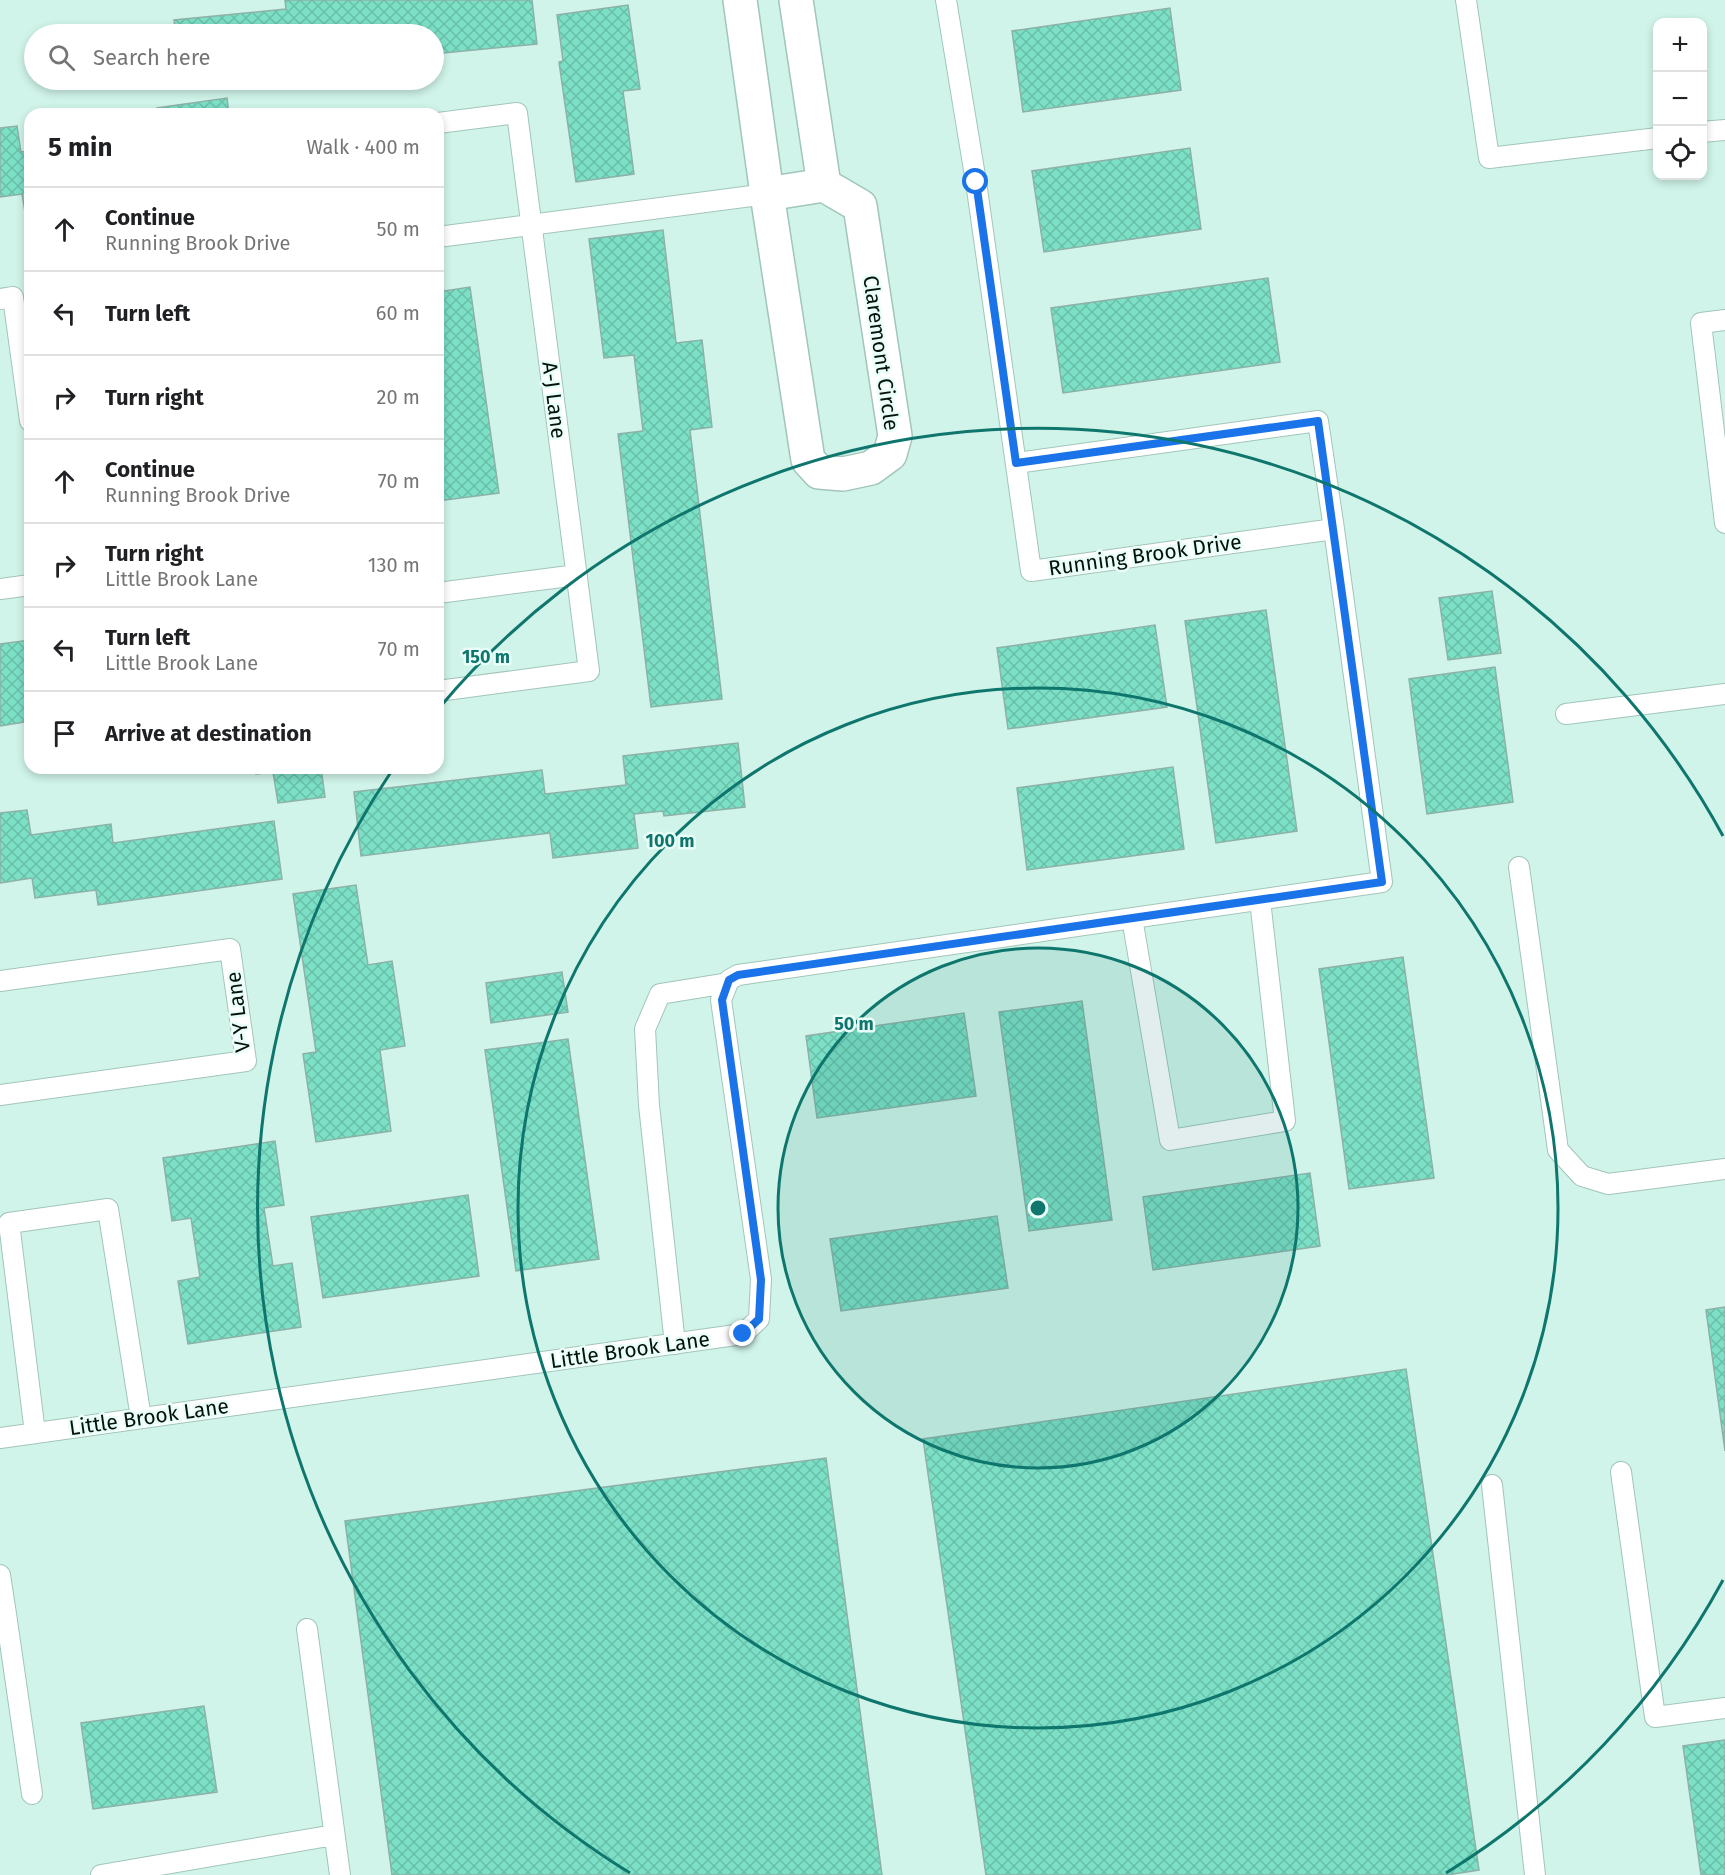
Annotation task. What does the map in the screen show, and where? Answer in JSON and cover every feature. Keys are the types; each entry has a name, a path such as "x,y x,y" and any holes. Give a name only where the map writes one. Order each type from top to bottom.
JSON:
{"street":[{"path":"740,0 767,194 824,185 796,0"},
{"name":"Claremont Circle","path":"767,194 808,460 819,472 843,474 871,468 890,454 895,436 860,206 824,185"}],"lane":[{"name":"Running Brook Drive","path":"946,0 976,182 1031,571 1334,529"},
{"path":"1466,0 1489,158 1653,139"},
{"name":"A-J Lane","path":"444,122 517,113 589,671 444,690"},
{"path":"1707,132 1725,130"},
{"path":"444,236 767,194"},
{"path":"0,299 13,297 24,377"},
{"path":"1725,320 1701,323 1725,523"},
{"path":"675,1344 649,1105 645,1029 660,994 728,983 738,975 1382,882 1318,421 1016,463"},
{"path":"444,593 577,575"},
{"path":"0,589 24,586"},
{"path":"1566,714 1725,694"},
{"path":"1519,867 1558,1150 1582,1176 1608,1184 1725,1169"},
{"path":"1132,918 1170,1140 1286,1121 1260,900"},
{"name":"V-Y Lane","path":"0,981 230,949 246,1061 0,1095"},
{"name":"Little Brook Lane","path":"0,1438 743,1334 759,1319 761,1280 722,1000 728,983"},
{"path":"35,1433 9,1223 108,1209 141,1418"},
{"path":"1621,1472 1655,1718 1725,1708"},
{"path":"1492,1485 1535,1875"},
{"path":"0,1575 3,1615 32,1794"},
{"path":"307,1629 340,1875"},
{"path":"100,1875 334,1835"}],"building":[{"path":"285,0 532,0 537,44 444,53 444,24 175,24 174,20 286,9"},
{"path":"628,5 640,89 623,91 634,174 576,182 559,62 563,61 557,15"},
{"path":"1170,8 1181,90 1023,112 1012,31"},
{"path":"227,98 228,108 157,108"},
{"path":"17,126 21,152 24,152 24,206 22,194 0,197 0,128"},
{"path":"1190,148 1201,229 1044,252 1032,171"},
{"path":"663,230 676,343 702,340 712,427 690,430 722,699 651,707 618,434 643,431 634,355 604,358 589,239"},
{"path":"1268,278 1280,362 1063,393 1051,308"},
{"path":"470,287 499,493 444,500 444,291"},
{"path":"1492,591 1501,653 1448,660 1439,598"},
{"path":"1266,610 1297,831 1216,843 1185,621"},
{"path":"1155,625 1167,707 1008,729 997,648"},
{"path":"24,641 24,722 0,726 0,644"},
{"path":"1495,667 1513,802 1427,814 1409,679"},
{"path":"738,743 745,807 664,816 663,811 634,814 638,848 553,858 550,833 361,856 354,792 542,770 545,794 626,785 623,756"},
{"path":"1173,767 1184,849 1027,870 1017,788"},
{"path":"273,774 322,774 325,797 278,803"},
{"path":"27,810 31,835 111,824 113,843 274,821 282,879 98,905 96,890 35,898 32,878 0,883 0,813"},
{"path":"356,885 368,965 392,961 405,1046 380,1050 391,1131 316,1142 303,1054 316,1052 293,894"},
{"path":"1403,957 1434,1178 1349,1189 1319,969"},
{"path":"562,972 568,1012 491,1023 486,983"},
{"path":"1082,1001 1112,1220 1029,1231 999,1012"},
{"path":"964,1013 976,1096 817,1118 806,1036"},
{"path":"568,1039 599,1259 516,1271 485,1050"},
{"path":"275,1141 284,1205 264,1208 273,1266 292,1263 301,1327 188,1344 178,1281 200,1277 191,1218 172,1221 163,1158"},
{"path":"1310,1173 1320,1246 1153,1270 1143,1197"},
{"path":"468,1195 479,1276 323,1298 311,1217"},
{"path":"997,1216 1008,1288 841,1311 830,1239"},
{"path":"1725,1307 1725,1451 1706,1310"},
{"path":"1406,1369 1479,1870 1447,1875 986,1875 923,1439"},
{"path":"826,1458 882,1875 392,1875 345,1521"},
{"path":"204,1706 217,1792 93,1809 81,1723"},
{"path":"1725,1740 1725,1875 1701,1875 1683,1746"}],"route":[{"path":"743,1334 759,1319 761,1280 722,1000 729,980 738,975 1382,882 1318,421 1016,463 976,182"}]}
